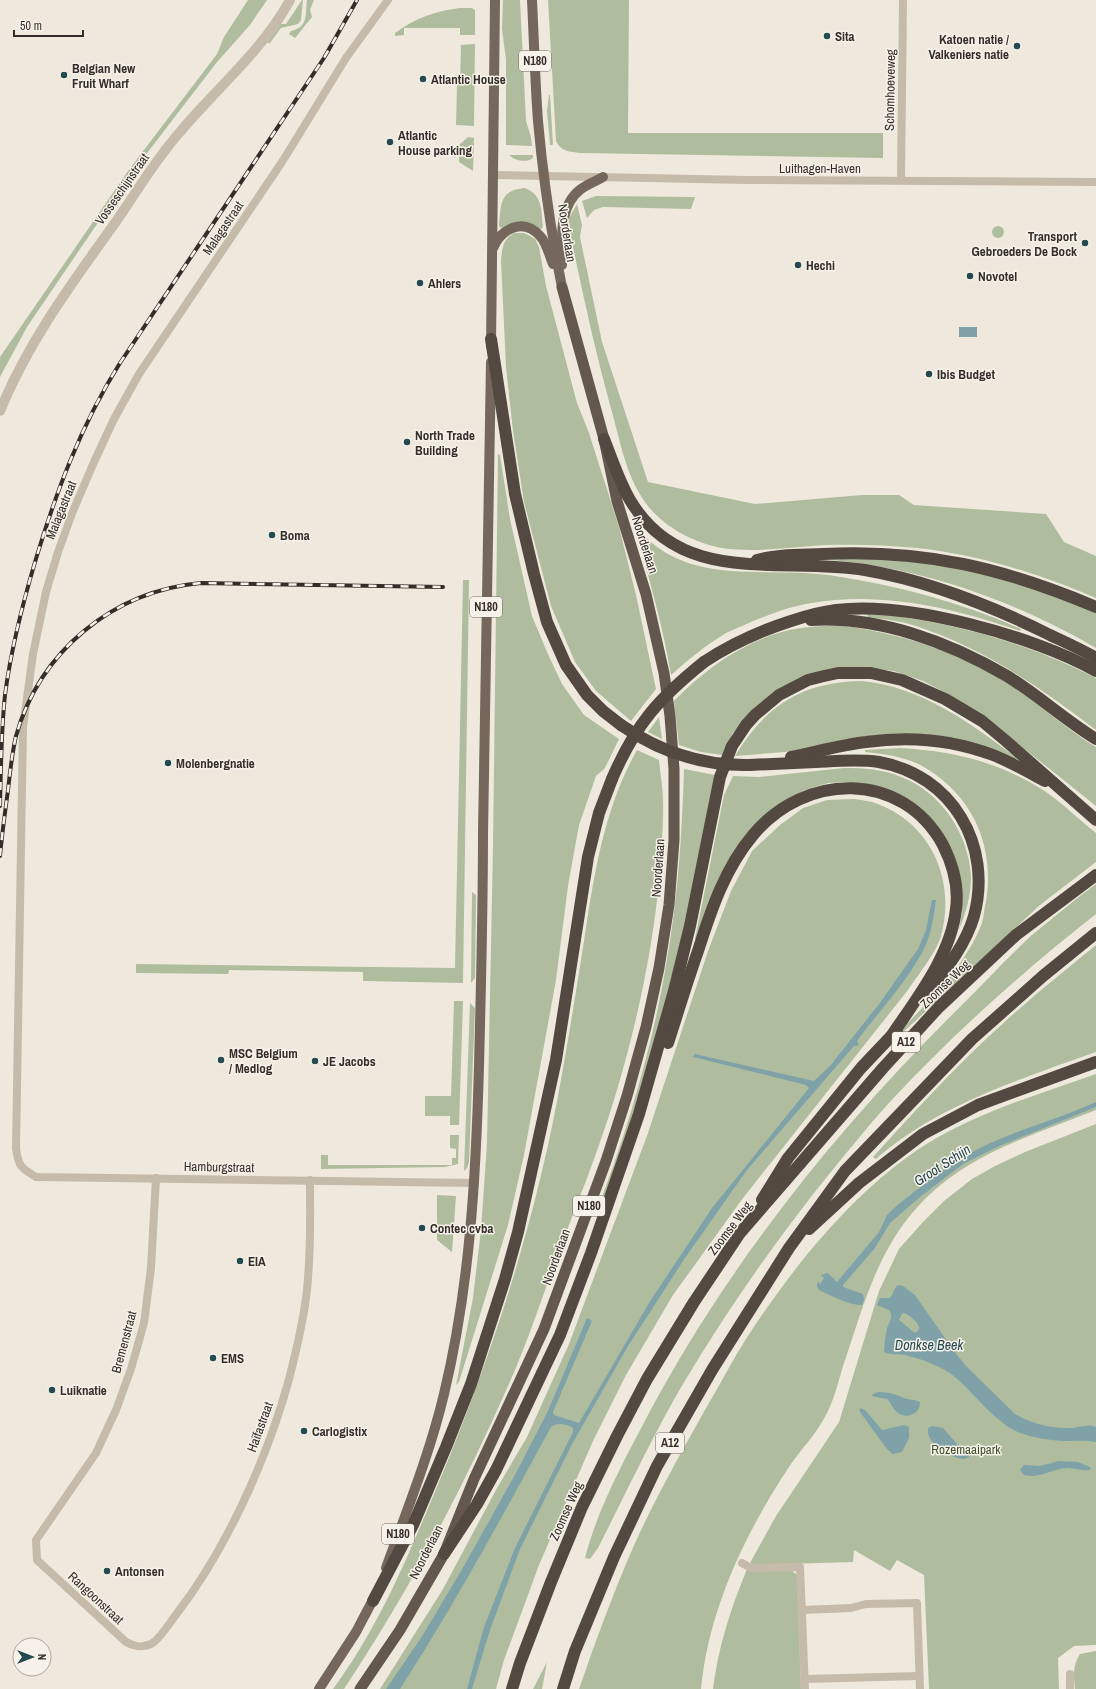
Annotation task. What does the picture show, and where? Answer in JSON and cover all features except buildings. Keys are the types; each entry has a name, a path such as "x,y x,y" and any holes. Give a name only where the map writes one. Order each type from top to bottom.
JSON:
{"highway":[{"name":"Noorderlaan","path":"360,1689 400,1630 444,1554 474,1479 544,1329 606,1161 627,1096 646,1027 659,968 669,905 674,840 674,769 670,716 655,632 646,594 615,495 604,439 562,287"},
{"path":"491,339 516,494 534,574 547,622 566,665 587,695 603,711 647,742 684,757 710,763 749,765 857,760 880,762 918,775 934,786 949,801 966,825 976,851 979,875 978,894 972,922 964,940 951,962 922,1001 861,1068 788,1158 740,1233"},
{"path":"604,439 623,487 647,523 657,533 681,549 703,558 746,563 844,568 898,577 961,596 985,605 1031,625 1096,658"},
{"path":"746,563 773,557 841,553 876,553 941,559 1002,572 1061,592 1096,607"},
{"path":"373,1601 413,1525 471,1384 504,1279 519,1225 556,1060 588,857 600,813 622,755 640,726 656,705 676,685 704,662 738,641 761,631 824,611 881,609 920,614 994,631 1050,650 1096,671"},
{"path":"792,621 819,619 858,622 886,627 927,638 953,649 1007,676 1096,739"},
{"path":"444,1554 477,1504 496,1470 560,1335 594,1246 639,1114 674,991 688,933 720,778 732,746 755,714 779,695 808,680 838,673 871,673 902,680 945,699 982,721 1012,745 1092,816"},
{"path":"749,765 866,742 913,739 954,745 993,755 1060,789"},
{"path":"639,1114 656,1079 710,915 731,867 754,833 770,818 790,802 809,794 834,788 861,789 881,794 901,803 919,815 933,830 940,840 951,864 957,894 956,915 951,934 947,945 925,986 892,1035"},
{"name":"Zoomse Weg","path":"512,1689 520,1663 582,1507 614,1443 647,1379 694,1302 740,1233 883,1068 939,1007 1016,935 1096,875"},
{"name":"A12","path":"563,1689 575,1651 614,1557 657,1466 712,1370 789,1248 845,1171 967,1045 1043,976 1096,933"},
{"path":"789,1248 859,1183 923,1134 978,1105 1096,1062"}],"main road":[{"name":"N180","path":"319,1689 356,1632 373,1601 423,1468 444,1393 454,1347 470,1234 475,1183 481,968 495,0"},
{"name":"Noorderlaan","path":"532,0 538,121 552,237 562,287"},
{"path":"562,287 563,220 573,198 582,189 603,177"},
{"path":"492,250 500,235 506,230 515,226 528,227 540,236 544,243 562,287"}],"street":[{"name":"Vosseschijnstraat","path":"0,411 10,386 53,310 158,159 179,133 261,42 290,0"},
{"name":"Malagastraat","path":"18,1113 18,939 22,727 27,685 37,633 46,592 62,541 100,448 139,374 282,162 346,58 388,0"},
{"name":"Schomhoeveweg","path":"901,180 903,0"},
{"name":"Luithagen-Haven","path":"493,175 544,177 1096,182"},
{"name":"Hamburgstraat","path":"18,1113 16,1148 18,1161 23,1170 36,1176 475,1183"},
{"name":"Bremenstraat","path":"37,1560 36,1540 96,1453 116,1410 131,1369 144,1323 150,1276 156,1178"},
{"name":"Haïfastraat","path":"142,1647 153,1643 163,1632 188,1599 208,1566 237,1516 273,1427 298,1345 305,1299 308,1278 310,1180"},
{"name":"Rangoonstraat","path":"37,1560 126,1642 134,1646 142,1647"},
{"path":"742,1563 751,1568 800,1567 805,1689"},
{"path":"802,1610 851,1608 866,1604 917,1603 920,1689"},
{"path":"1070,1674 1070,1689"},
{"path":"804,1680 919,1676"}],"green space":[{"path":"248,0 267,0 250,25 217,62 131,174 27,327 0,377 0,357 128,171 217,54 224,37"},
{"path":"302,0 301,20 298,24 281,28 270,43 267,43 281,24 286,24"},
{"path":"307,0 314,0 310,10 312,17 295,38 289,34 303,23 306,15"},
{"path":"503,0 520,0 526,121 532,146 506,145 506,60 502,29"},
{"path":"548,0 629,0 628,133 883,133 883,158 580,153 563,149 556,141"},
{"path":"460,8 472,8 475,10 475,35 460,35 460,28 404,28 404,35 395,36 395,33 418,19 434,13"},
{"path":"475,44 474,126 456,125 457,84 460,84 461,45"},
{"path":"549,95 553,145 550,145 547,111"},
{"path":"468,137 474,138 473,171 459,162 459,145"},
{"path":"509,155 533,155 533,158 530,160 521,161 514,159"},
{"path":"525,188 531,191 538,199 543,227 541,229 526,223 516,223 506,225 501,228 499,226 500,211 506,195 516,189"},
{"path":"596,196 695,197 691,209 603,207 594,210 587,218 582,201"},
{"path":"577,204 582,225 580,237 602,342 648,482 755,504 862,495 899,495 914,505 1046,514 1064,542 1096,556 1096,598 1030,573 963,555 917,548 882,545 825,545 761,550 722,548 698,541 666,523 656,515 641,496 630,475 622,452 593,339 569,227 569,218"},
{"path":"998,226 1002,228 1004,232 1002,236 998,238 994,236 992,232 994,228"},
{"path":"515,233 524,233 530,236 535,239 539,247 546,286 577,403 589,433 619,527 636,595 656,689 631,721 596,691 575,662 551,606 524,502 513,431 506,367 501,261 503,248 506,241"},
{"path":"498,454 500,455 510,519 532,616 547,652 562,684 584,715 619,739 605,768 596,776 579,825 568,886 556,980 524,1155 508,1225 459,1382 456,1385 473,1298 481,1230 487,1144 493,847"},
{"path":"638,529 658,548 681,560 705,567 730,571 809,573 859,580 930,596 976,611 1021,629 1020,631 969,615 917,604 864,599 812,603 774,613 726,633 697,653 671,675 660,621 636,531"},
{"path":"869,556 923,561 1010,579 1096,612 1096,648 1033,615 969,590 902,571 832,560"},
{"path":"463,580 469,580 463,983 363,981 363,972 229,970 228,974 136,973 136,964 455,968"},
{"path":"867,613 927,621 985,635 1013,643 1042,654 1096,678 1096,730 1053,698 987,657 939,634 913,625 868,617"},
{"path":"839,625 885,633 929,646 971,663 1023,693 1074,733 1096,747 1096,806 1002,731 948,694 923,681 894,671 868,668 773,692 760,703 732,734 722,755 701,752 679,745 674,701 708,670 733,653 761,639 775,634 799,628"},
{"path":"862,681 905,691 925,699 963,720 1017,758 1015,760 976,745 927,734 897,734 857,737 808,749 735,756 759,723 773,710 788,700 821,686 841,682"},
{"path":"659,717 662,739 648,732"},
{"path":"900,748 958,755 994,766 1029,782 1053,797 1096,833 1096,862 1040,905 898,1037 896,1035 921,1010 956,969 975,939 982,923 988,881 987,861 977,824 968,808 956,792 924,767 895,756 865,752 865,750"},
{"path":"637,750 659,760 663,790 663,826 660,870 654,926 644,981 625,1063 605,1128 526,1344 475,1458 435,1537 368,1652 344,1689 333,1689 349,1666 377,1619 413,1544 475,1392 510,1288 526,1235 552,1128 568,1041 596,867 608,819 616,795"},
{"path":"844,768 858,768 887,772 901,777 929,793 950,816 959,830 965,845 971,877 968,904 959,930 962,912 962,893 942,835 866,784 844,782 828,783 805,790 787,799 769,813 697,939 695,939 724,795 733,776 759,777"},
{"path":"684,769 715,775 678,962 639,1100 600,1212 597,1210 629,1118 655,1022 671,936 677,889"},
{"path":"854,799 875,803 897,813 913,826 926,840 935,857 942,876 945,895 945,915 939,943 908,990 743,1198 673,1295 626,1375 593,1441 539,1565 504,1660 496,1689 380,1689 443,1589 497,1488 527,1437 569,1344 648,1133 708,951 731,891 752,851 780,825 803,808 827,800"},
{"path":"1096,884 1096,914 1041,958 988,1005 912,1078 866,1129 790,1224 735,1302 700,1356 639,1465 598,1548 590,1559 585,1558 597,1520 613,1484 649,1413 715,1302 790,1197 873,1098 917,1051 1032,935"},
{"path":"472,892 476,895 476,898 475,978 471,983"},
{"path":"1096,945 1096,1052 981,1095 926,1123 900,1140 876,1159 873,1157 929,1096 987,1038 1027,1002"},
{"path":"454,1001 463,1001 459,1125 450,1125 450,1116 425,1116 425,1096 451,1096"},
{"path":"470,1003 475,1008 469,1162 464,1171"},
{"path":"1096,1074 1096,1110 1028,1136 985,1156 964,1168 944,1182 926,1198 910,1216 896,1236 874,1277 829,1409 822,1422 771,1495 743,1547 731,1574 720,1602 712,1630 705,1659 701,1689 579,1689 621,1575 656,1499 741,1347 783,1285 804,1259 849,1208 873,1185 925,1145 945,1133 1008,1105"},
{"name":"Rozemaaipark","path":"1096,1124 1096,1645 1074,1646 1058,1658 1059,1689 929,1689 924,1575 897,1560 890,1571 854,1550 853,1562 755,1565 750,1563 776,1516 839,1422 879,1291 899,1249 944,1201 972,1179 1025,1152"},
{"path":"450,1135 459,1135 458,1164 445,1167 321,1169 321,1155 328,1155 328,1165 452,1165 452,1158 456,1158 456,1149 450,1148"},
{"path":"437,1195 456,1196 452,1252 437,1240"},
{"path":"747,1569 791,1570 797,1575 801,1689 713,1689 718,1658 726,1628"},
{"path":"1096,1651 1096,1689 1075,1689 1074,1675 1077,1659 1080,1654"},
{"path":"547,1662 542,1689 533,1689"}],"water":[{"path":"959,327 977,327 977,337 959,337"},
{"path":"932,900 936,900 929,937 914,967 859,1038 857,1041 859,1045 854,1046 747,1170 685,1258 628,1346 571,1446 520,1549 490,1630 472,1689 467,1689 484,1627 515,1548 573,1432 573,1428 568,1425 559,1424 551,1427 440,1625 400,1689 386,1689 421,1638 464,1566 517,1471 548,1411 587,1318 592,1321 553,1412 554,1415 579,1423 649,1303 712,1208 809,1088 806,1085 693,1057 695,1054 814,1081 830,1066 879,1004 918,949 926,930"},
{"path":"1096,1102 1096,1107 997,1147 963,1164 920,1197 890,1223 875,1248 843,1285 843,1287 863,1294 864,1300 862,1305 846,1302 819,1290 817,1283 818,1282 820,1284 824,1278 821,1275 827,1273 837,1282 879,1232 887,1215 936,1175 982,1147"},
{"name":"Donkse Beek","path":"898,1285 903,1286 915,1295 966,1366 1015,1414 1034,1423 1048,1426 1062,1428 1086,1426 1096,1427 1096,1442 1052,1440 1020,1433 1002,1422 963,1384 944,1369 931,1363 905,1355 889,1354 884,1352 887,1328 891,1319 891,1314 889,1310 877,1305 880,1298 890,1298","holes":["905,1313 918,1325 918,1331 915,1333 899,1320 902,1314"]},
{"path":"878,1392 885,1392 906,1399 918,1401 920,1402 920,1406 915,1413 904,1416 896,1411 887,1399 872,1396"},
{"path":"861,1408 866,1411 882,1430 904,1425 909,1427 909,1438 902,1452 893,1454 887,1449 860,1412 859,1410"},
{"path":"932,1426 943,1428 957,1444 967,1451 969,1457 965,1459 960,1458 940,1450 928,1434 928,1428"},
{"path":"1059,1461 1078,1462 1090,1467 1091,1469 1086,1470 1067,1468 1035,1476 1024,1475 1020,1470 1024,1465 1040,1466"}],"railway":[{"path":"0,806 1,750 5,695 17,628 35,562 52,510 71,460 93,410 120,363 324,58 357,0"},
{"path":"0,856 13,749 27,705 43,677 62,652 84,631 110,613 138,598 169,588 201,583 443,587"}],"place":[{"name":"Sita","path":"827,36"},
{"name":"Katoen natie / Valkeniers natie","path":"1017,46"},
{"name":"Belgian New Fruit Wharf","path":"64,75"},
{"name":"Atlantic House","path":"423,79"},
{"name":"Atlantic House parking","path":"390,142"},
{"name":"Transport Gebroeders De Bock","path":"1085,243"},
{"name":"Hechi","path":"798,265"},
{"name":"Novotel","path":"970,276"},
{"name":"Ahlers","path":"420,283"},
{"name":"Ibis Budget","path":"929,374"},
{"name":"North Trade Building","path":"407,442"},
{"name":"Boma","path":"272,535"},
{"name":"Molenbergnatie","path":"168,763"},
{"name":"MSC Belgium / Medlog","path":"221,1060"},
{"name":"JE Jacobs","path":"315,1061"},
{"name":"Contec cvba","path":"422,1228"},
{"name":"EIA","path":"240,1261"},
{"name":"EMS","path":"213,1358"},
{"name":"Luiknatie","path":"52,1390"},
{"name":"Carlogistix","path":"304,1431"},
{"name":"Antonsen","path":"107,1571"}],"water label":[{"name":"Groot Schijn","path":"942,1165"}]}
